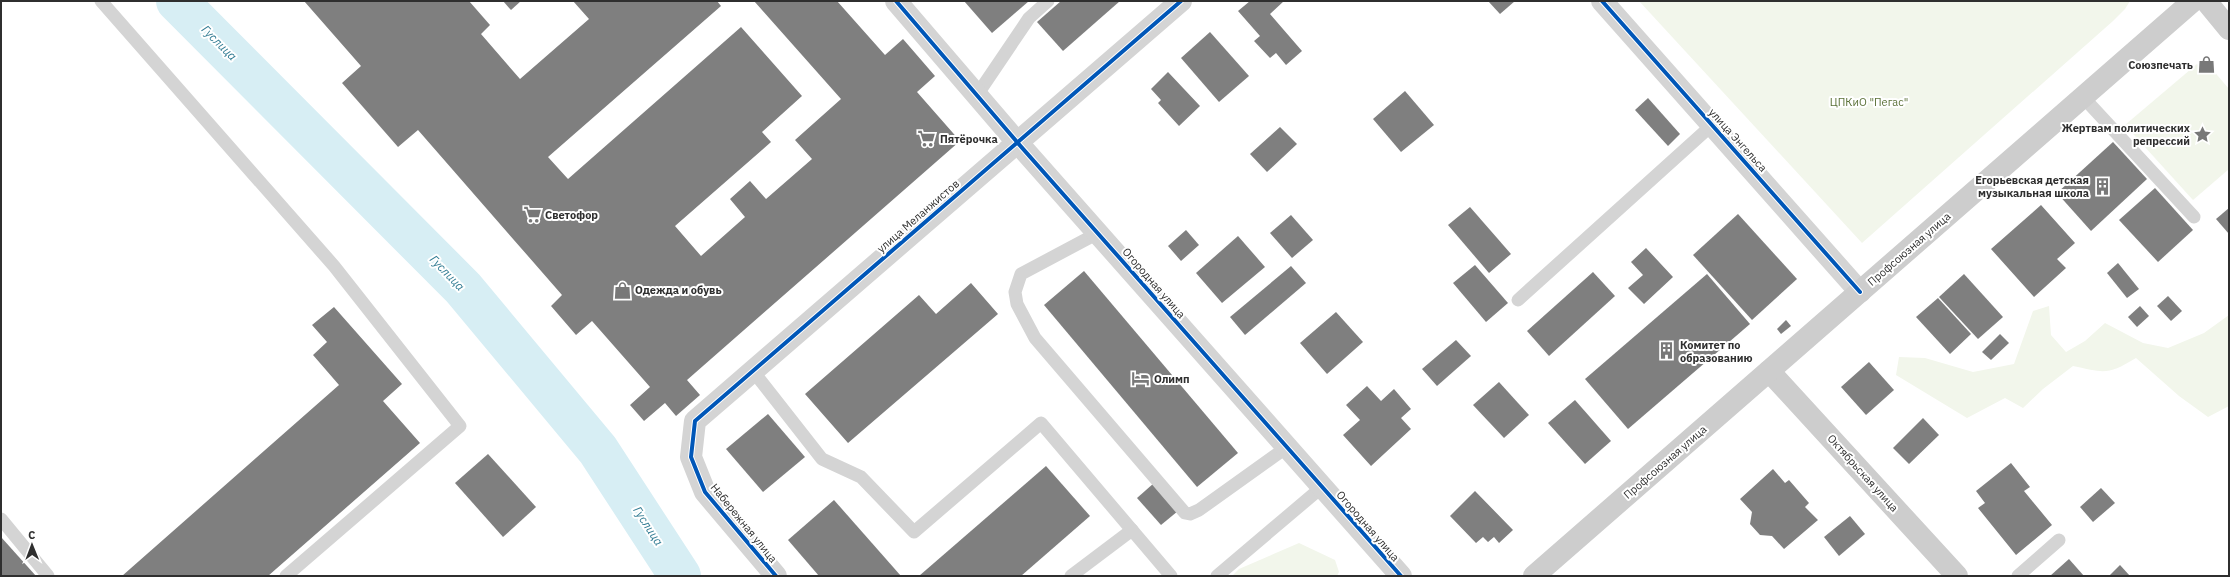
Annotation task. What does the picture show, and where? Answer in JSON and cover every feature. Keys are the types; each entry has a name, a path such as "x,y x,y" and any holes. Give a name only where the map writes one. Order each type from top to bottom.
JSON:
{"main road":[{"name":"Профсоюзная улица","path":"1534,576 2193,1"},
{"path":"2206,1 2229,29"},
{"name":"Октябрьская улица","path":"1769,371 1957,576"}],"street":[{"name":"Огородная улица","path":"896,1 1017,142 1400,576"},
{"name":"улица Меланжистов","path":"691,457 695,421 1181,1"},
{"name":"улица Энгельса","path":"1602,1 1860,292"},
{"name":"Набережная улица","path":"691,457 706,492 776,576"}],"lane":[{"path":"101,1 334,266 460,426 286,576"},
{"path":"977,95 1029,18 1048,1"},
{"path":"2083,97 2194,216"},
{"path":"1518,300 1712,125"},
{"path":"1098,233 1021,274 1015,292 1017,304 1035,338 1185,513 1190,514 1199,510 1287,447"},
{"path":"753,371 822,459 861,477 914,532 1041,423 1171,576"},
{"path":"1217,576 1322,487"},
{"path":"1,519 48,576"},
{"path":"1071,576 1132,530"},
{"path":"2018,576 2059,540"}],"green space":[{"name":"ЦПКиО \"Пегас\"","path":"1639,1 2130,1 2125,9 2113,21 1862,243"},
{"path":"2197,64 2206,73 2212,69 2229,89 2229,169 2193,200 2125,125"},
{"path":"2049,306 2051,335 2066,352 2085,341 2105,323 2143,343 2168,348 2204,333 2229,315 2229,406 2208,417 2179,396 2136,358 2119,367 2106,371 2073,366 2043,389 2023,408 2005,398 1967,418 1896,375 1899,357 1925,358 1973,372 2014,364 2033,311"},
{"path":"1299,543 1335,560 1339,572 1337,576 1232,576 1239,569"}],"building":[{"path":"304,1 469,1 490,25 481,34 520,79 589,19 573,1 717,1 721,6 548,157 568,179 741,27 802,96 762,132 771,142 675,226 701,256 745,217 730,199 750,181 766,199 812,159 795,140 841,99 754,1 837,1 885,55 903,39 935,76 917,92 960,141 687,380 700,395 676,416 665,403 644,421 630,405 650,387 592,321 576,335 551,306 562,295 418,130 398,147 342,83 361,66"},
{"path":"503,1 521,1 511,10"},
{"path":"964,1 1029,1 992,33"},
{"path":"1061,1 1120,1 1063,51 1037,22"},
{"path":"1250,1 1284,1 1270,14 1302,51 1286,65 1276,53 1270,58 1254,41 1260,36 1238,11"},
{"path":"1488,1 1515,1 1500,14"},
{"path":"1210,32 1249,76 1219,102 1181,58"},
{"path":"1168,72 1200,106 1179,126 1158,103 1161,100 1151,89"},
{"path":"1405,91 1434,125 1401,152 1373,119"},
{"path":"1648,98 1680,134 1668,146 1635,110"},
{"path":"1280,127 1297,144 1267,172 1250,154"},
{"name":"Егорьевская детская музыкальная школа","path":"2113,142 2147,179 2091,231 2057,193"},
{"path":"2155,188 2193,230 2158,262 2119,220"},
{"path":"2041,205 2075,243 2057,259 2066,268 2034,297 1991,249"},
{"path":"1470,207 1511,254 1489,273 1448,225"},
{"path":"2229,208 2229,234 2216,219"},
{"path":"1738,214 1797,279 1752,320 1693,255"},
{"path":"1291,215 1313,240 1292,258 1270,233"},
{"path":"1186,230 1199,245 1181,261 1168,246"},
{"path":"1238,236 1265,267 1222,303 1196,273"},
{"path":"1646,248 1673,277 1644,304 1628,288 1643,275 1631,262"},
{"path":"2118,263 2139,289 2127,298 2107,273"},
{"path":"1475,265 1508,303 1486,322 1453,283"},
{"path":"1291,266 1306,283 1245,335 1230,317"},
{"name":"Олимп","path":"1084,271 1238,453 1197,487 1044,305"},
{"path":"1593,272 1615,296 1549,356 1527,331"},
{"name":"Комитет по образованию","path":"1707,274 1750,324 1628,429 1585,379"},
{"path":"1964,274 2003,317 1978,339 1939,297"},
{"path":"971,283 998,314 848,443 805,394 919,295 936,314"},
{"path":"2168,296 2182,311 2171,321 2157,306"},
{"path":"1938,298 1971,334 1950,354 1916,317"},
{"path":"2140,306 2149,316 2137,327 2128,317"},
{"path":"334,307 402,384 383,401 420,443 268,576 122,576 339,385 313,355 327,342 312,325"},
{"path":"1336,312 1363,342 1327,374 1300,343"},
{"path":"1786,320 1791,326 1781,334 1777,329"},
{"path":"2000,334 2009,343 1991,360 1982,352"},
{"path":"1456,340 1471,356 1437,386 1422,369"},
{"path":"1869,362 1894,390 1866,415 1841,387"},
{"path":"1499,382 1529,415 1504,438 1473,405"},
{"path":"1367,386 1381,401 1394,389 1411,409 1401,418 1411,429 1371,466 1343,435 1360,420 1346,405"},
{"path":"1575,400 1611,441 1585,464 1548,423"},
{"path":"768,414 805,457 763,492 726,449"},
{"path":"1923,418 1939,435 1909,464 1893,448"},
{"path":"488,454 536,507 503,537 455,483"},
{"path":"2011,463 2030,487 2024,491 2052,525 2016,555 1978,508 1985,503 1976,491"},
{"path":"1046,466 1090,516 1021,576 919,576"},
{"path":"1773,469 1785,483 1789,480 1809,503 1805,507 1818,520 1784,549 1772,536 1760,535 1750,524 1752,512 1740,499"},
{"path":"1154,483 1178,511 1161,525 1137,498"},
{"path":"2101,488 2115,503 2093,522 2080,507"},
{"path":"1475,491 1513,530 1499,543 1494,537 1488,542 1483,537 1476,543 1450,516"},
{"path":"834,500 901,576 819,576 788,540"},
{"path":"1850,516 1865,534 1839,556 1824,537"},
{"path":"1,537 36,576 1,576"},
{"path":"2069,559 2084,576 2050,576"},
{"path":"2120,565 2130,576 2109,576"}],"waterway":[{"name":"Гуслица","path":"177,1 463,288 598,450 680,576"}],"cycle path":[{"path":"896,1 1017,142 1401,576"},
{"path":"776,576 705,492 691,457 695,421 1181,1"},
{"path":"1602,1 1860,292"}],"place":[{"name":"Союзпечать","path":"2206,65"},
{"name":"Жертвам политических репрессий","path":"2203,134"},
{"name":"Пятёрочка","path":"927,139"},
{"name":"Егорьевская детская музыкальная школа","path":"2102,186"},
{"name":"Светофор","path":"532,215"},
{"name":"Одежда и обувь","path":"622,290"},
{"name":"Комитет по образованию","path":"1667,351"},
{"name":"Олимп","path":"1141,379"}]}
